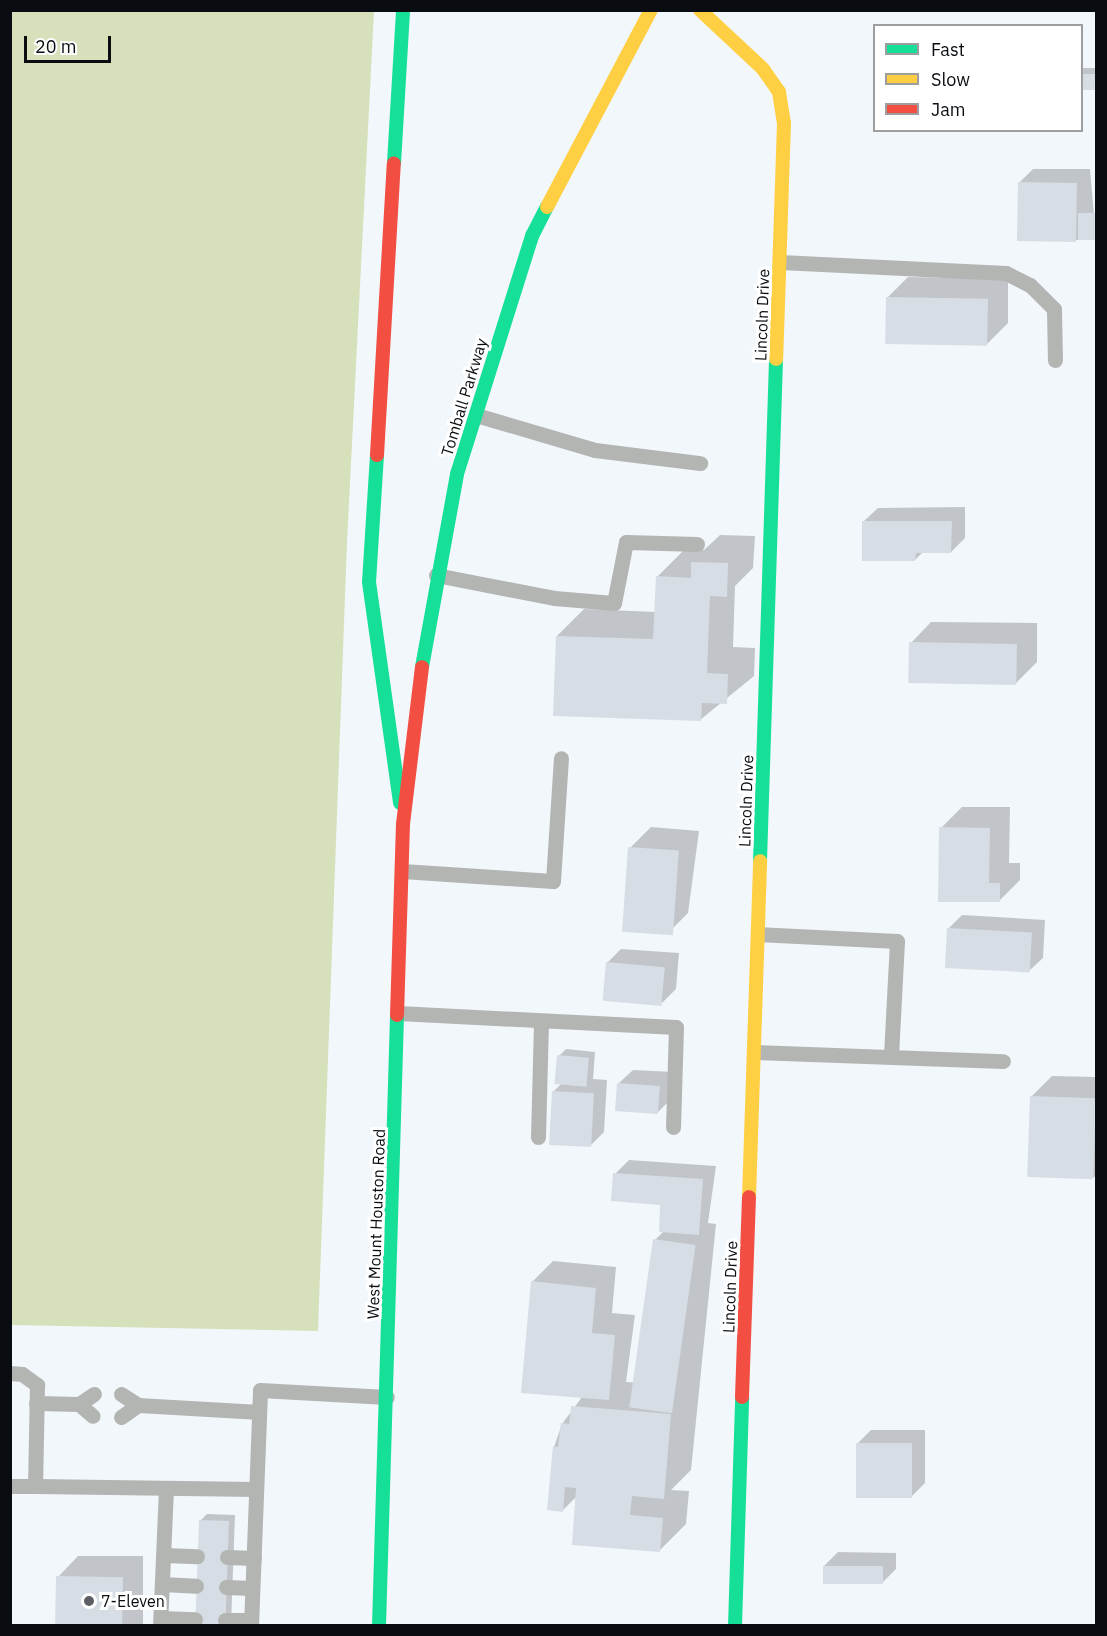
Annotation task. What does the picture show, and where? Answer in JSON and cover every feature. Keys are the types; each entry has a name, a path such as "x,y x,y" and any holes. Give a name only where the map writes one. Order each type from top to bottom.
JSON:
{"main road":[{"path":"403,10 369,582 403,824"},
{"name":"Tomball Parkway","path":"403,824 436,575 476,415 532,236 651,10"},
{"name":"Lincoln Drive","path":"700,10 745,47 778,92 784,123 735,1626"},
{"name":"West Mount Houston Road","path":"379,1626 403,824"}],"lane":[{"path":"780,262 1006,273 1030,285 1054,309 1055,360"},
{"path":"476,415 595,450 700,463"},
{"path":"436,575 554,598 614,603 626,542 697,544"},
{"path":"402,872 553,881 561,758"},
{"path":"758,934 897,941 891,1057"},
{"path":"398,1013 676,1027 673,1127"},
{"path":"538,1137 541,1022"},
{"path":"754,1052 1003,1061"},
{"path":"10,1373 22,1374 37,1385 34,1486"},
{"path":"225,1620 251,1623 260,1390 387,1397"},
{"path":"36,1403 79,1404 94,1394"},
{"path":"121,1394 138,1405 259,1412"},
{"path":"79,1404 93,1416"},
{"path":"121,1417 138,1405"},
{"path":"10,1486 256,1489"},
{"path":"166,1488 161,1622 195,1619"},
{"path":"164,1555 197,1556"},
{"path":"227,1557 254,1558"},
{"path":"162,1584 196,1586"},
{"path":"226,1587 252,1587"}],"green space":[{"path":"11,10 374,11 347,542 318,1331 11,1325"}],"building":[{"path":"1083,74 1096,74 1096,90 1083,90"},
{"path":"1018,182 1077,183 1076,242 1017,241"},
{"path":"1078,213 1096,213 1096,240 1078,240"},
{"path":"886,297 988,299 987,346 885,344"},
{"path":"862,521 952,521 951,553 916,553 915,561 862,561"},
{"path":"691,562 728,563 727,597 710,596 707,673 728,674 727,704 702,703 701,721 553,716 556,636 653,639 656,576 691,578"},
{"path":"909,642 1017,644 1016,685 908,683"},
{"path":"939,827 990,828 989,883 1000,883 1000,902 938,902"},
{"path":"628,847 679,851 673,935 622,932"},
{"path":"947,928 1032,932 1030,972 945,968"},
{"path":"606,962 665,967 661,1006 603,1001"},
{"path":"557,1055 589,1058 586,1087 554,1084"},
{"path":"617,1083 660,1086 658,1114 615,1111"},
{"path":"552,1091 594,1093 591,1147 549,1145"},
{"path":"1030,1096 1096,1098 1093,1179 1027,1177"},
{"path":"613,1173 703,1179 699,1235 659,1232 660,1205 611,1201"},
{"path":"653,1239 696,1245 672,1413 629,1407"},
{"path":"531,1281 596,1288 592,1333 615,1335 609,1400 521,1393"},
{"path":"571,1406 671,1414 664,1499 632,1496 630,1515 663,1518 660,1552 572,1545 576,1488 565,1487 563,1512 547,1510 553,1446 558,1447 561,1423 569,1424"},
{"path":"856,1443 912,1443 912,1498 856,1498"},
{"name":"7-Eleven","path":"199,1520 229,1521 225,1626 195,1626"},
{"path":"823,1566 883,1566 883,1584 823,1584"},
{"name":"7-Eleven","path":"56,1576 123,1577 122,1626 55,1626"}],"traffic: fast":[{"path":"394,163 403,10"},
{"path":"422,667 457,474 532,236 547,207"},
{"path":"760,861 776,359"},
{"path":"377,455 369,582 400,803"},
{"path":"379,1626 397,1015"},
{"path":"735,1626 742,1397"}],"traffic: slow":[{"path":"547,207 651,10"},
{"path":"700,10 763,69 779,92 784,123 776,359"},
{"path":"749,1197 760,861"}],"traffic: jam":[{"path":"377,455 394,163"},
{"path":"397,1015 403,824 422,667"},
{"path":"742,1397 749,1197"}],"place":[{"name":"7-Eleven","path":"89,1601"}]}
